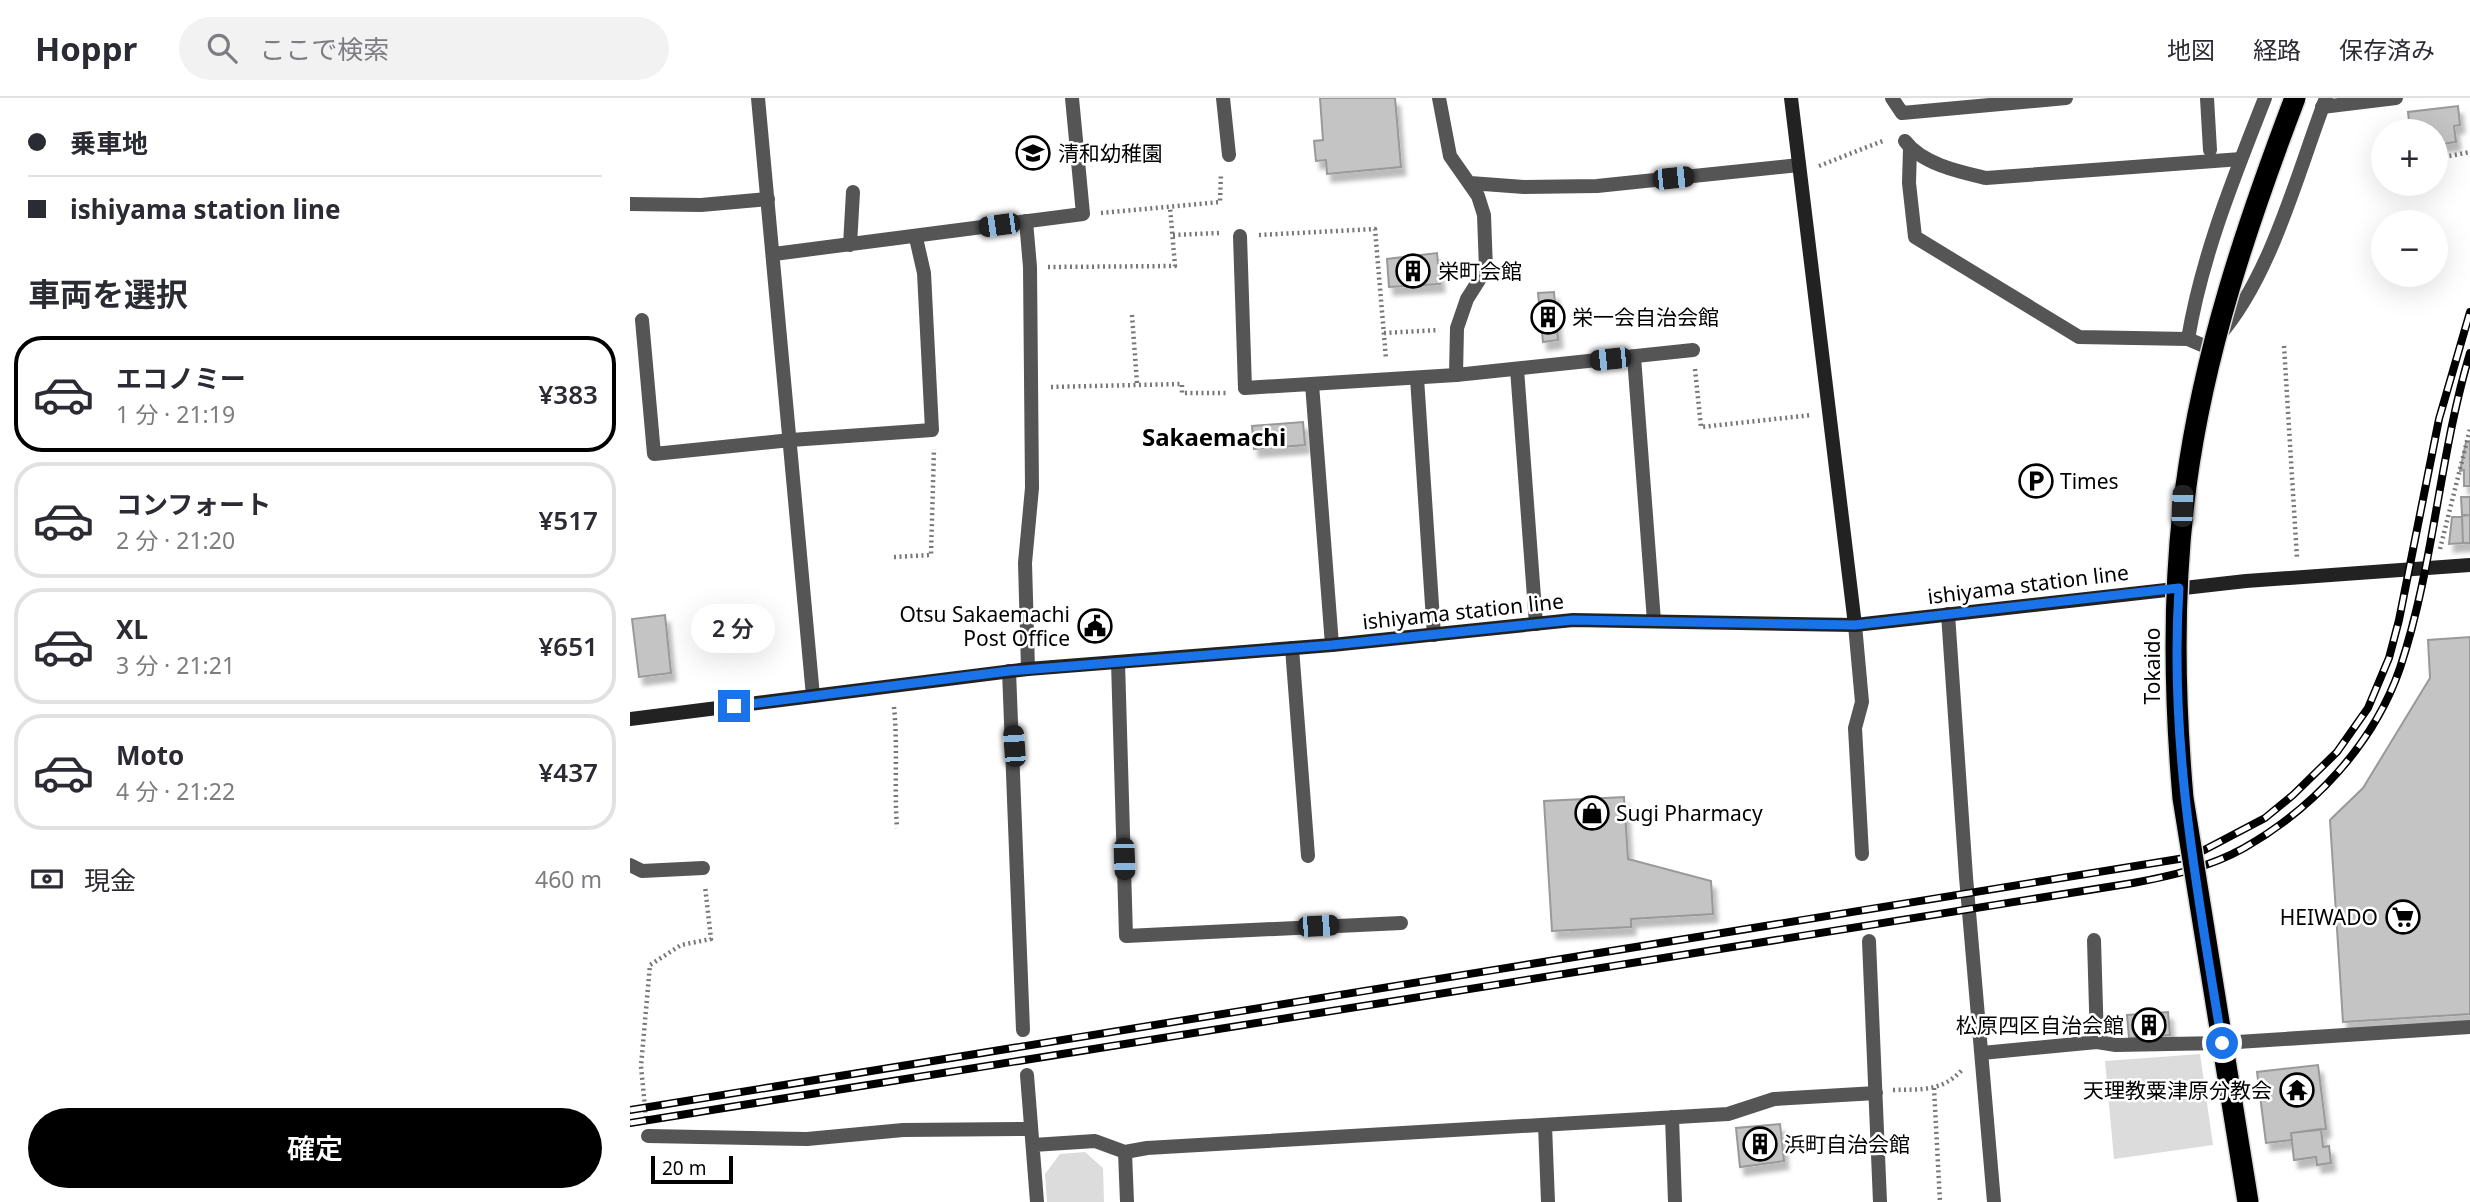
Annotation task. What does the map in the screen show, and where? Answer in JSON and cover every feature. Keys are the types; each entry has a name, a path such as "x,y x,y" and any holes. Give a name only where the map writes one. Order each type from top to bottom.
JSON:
{"highway":[{"name":"Tokaido","path":"2248,1202 2183,798 2177,736 2176,609 2186,486 2204,386 2254,205 2295,98"}],"main road":[{"path":"1791,98 1855,625"},
{"name":"ishiyama station line","path":"630,719 1009,671 1332,645 1573,620 1855,625 2179,588 2384,569 2470,565"}],"street":[{"path":"758,98 813,696"},
{"path":"774,254 1083,214 1072,98"},
{"path":"1223,98 1229,155"},
{"path":"1439,98 1450,156 1470,183 1485,215 1486,269 1467,299 1457,328 1456,375"},
{"path":"1892,98 1902,113 2066,98"},
{"path":"2207,98 2210,150"},
{"path":"2188,339 2205,262 2265,98"},
{"path":"2248,1202 2187,834 2179,757 2176,686 2183,485 2209,348 2239,313 2261,270 2324,103 2396,98"},
{"path":"2209,348 2188,339 2079,337 1915,237 1908,145 1956,171 1986,178 2241,159"},
{"path":"1470,183 1512,187 1597,186 1799,165"},
{"path":"850,245 853,192"},
{"path":"630,204 701,205 768,199"},
{"path":"1026,221 1030,267 1032,488 1025,563 1028,670"},
{"path":"1240,236 1238,390 1388,381 1693,351"},
{"path":"642,320 654,454 791,440 932,430 924,274 916,237"},
{"path":"1634,357 1654,621"},
{"path":"1517,369 1536,624"},
{"path":"1417,378 1434,635"},
{"path":"1312,384 1332,645"},
{"path":"1948,614 1994,1202"},
{"path":"1855,625 1863,702 1855,728 1862,854"},
{"path":"1292,648 1308,856"},
{"path":"1118,662 1126,936 1401,923"},
{"path":"1009,671 1023,1030"},
{"path":"630,865 642,871 703,868"},
{"path":"2094,940 2097,1042"},
{"path":"1869,941 1880,1202"},
{"path":"1982,1053 2097,1042 2116,1045 2222,1043 2470,1027"},
{"path":"1027,1075 1037,1202"},
{"path":"1033,1145 1095,1142 1125,1152 1728,1114 1774,1099 1876,1093"},
{"path":"1672,1117 1675,1202"},
{"path":"1545,1125 1549,1202"},
{"path":"648,1136 807,1139 903,1130 1031,1129"},
{"path":"1125,1152 1127,1202"}],"path":[{"path":"1799,165 1823,166 1896,136 1908,145"},
{"path":"2448,155 2470,152"},
{"path":"1083,214 1220,202 1221,162 1229,155"},
{"path":"1030,267 1175,266 1170,207"},
{"path":"1173,235 1235,232 1240,236 1375,229 1388,381"},
{"path":"1132,315 1137,383"},
{"path":"1384,333 1457,328"},
{"path":"2284,346 2297,558"},
{"path":"1693,351 1701,427 1830,413"},
{"path":"1029,388 1137,383 1143,387 1182,384 1182,393 1238,390"},
{"path":"2440,550 2470,429"},
{"path":"894,557 931,555 935,465 932,430"},
{"path":"893,686 898,754 895,798 897,828"},
{"path":"648,1136 641,1066 650,965 681,944 711,939 703,868"},
{"path":"1876,1093 1934,1088 1950,1083 1972,1054 1982,1053"},
{"path":"1934,1088 1940,1202"}],"shaded area":[{"path":"2200,1054 2213,1145 2114,1159 2105,1061"},
{"path":"1085,1152 1103,1168 1104,1202 1047,1202 1045,1174 1060,1154"}],"building":[{"path":"1320,98 1395,98 1401,167 1327,174 1326,160 1316,161 1314,141 1323,140"},
{"path":"2458,106 2460,125 2454,126 2456,142 2448,143 2448,119 2409,119 2408,112"},
{"name":"栄町会館","path":"1437,253 1440,284 1389,287 1387,259"},
{"name":"栄一会自治会館","path":"1554,292 1558,340 1543,342 1538,293"},
{"path":"1303,422 1305,445 1254,449 1252,426"},
{"path":"2470,441 2470,486 2464,486 2464,470 2460,471 2466,442"},
{"path":"2461,497 2470,497 2470,515 2462,515"},
{"path":"2470,515 2470,543 2463,543 2462,516"},
{"path":"2452,517 2462,517 2463,543 2449,544"},
{"path":"665,615 671,673 639,677 632,619"},
{"name":"HEIWADO","path":"2470,637 2470,1014 2343,1022 2330,820 2363,788 2430,678 2428,640"},
{"path":"1624,797 1628,859 1711,881 1713,914 1631,919 1631,927 1552,931 1544,801"},
{"name":"松原四区自治会館","path":"2168,1012 2170,1035 2129,1038 2127,1015"},
{"path":"2318,1065 2326,1129 2291,1133 2292,1140 2266,1143 2257,1072"},
{"name":"浜町自治会館","path":"1780,1124 1784,1161 1740,1167 1736,1128"},
{"path":"2321,1129 2323,1147 2329,1146 2331,1163 2317,1165 2316,1157 2294,1160 2291,1133"}],"railway":[{"path":"630,1110 2191,857 2265,818 2293,795 2337,752 2368,708 2389,658 2399,620 2439,419 2470,312"},
{"path":"630,1123 2133,883 2204,866 2244,848 2294,814 2317,794 2357,748 2389,696 2400,668 2421,590 2459,392 2470,353"}],"place":[{"name":"清和幼稚園","path":"1033,153"},
{"name":"栄町会館","path":"1413,271"},
{"name":"栄一会自治会館","path":"1548,317"},
{"name":"Times","path":"2036,481"},
{"name":"Otsu Sakaemachi Post Office","path":"1095,626"},
{"name":"Sugi Pharmacy","path":"1592,813"},
{"name":"HEIWADO","path":"2403,917"},
{"name":"松原四区自治会館","path":"2149,1025"},
{"name":"天理教粟津原分教会","path":"2297,1090"},
{"name":"浜町自治会館","path":"1760,1144"}],"district":[{"name":"Sakaemachi","path":"1214,436"}],"route":[{"path":"734,706 1009,671 1332,645 1573,620 1855,625 2179,588 2176,686 2179,757 2187,834 2222,1043"}]}
